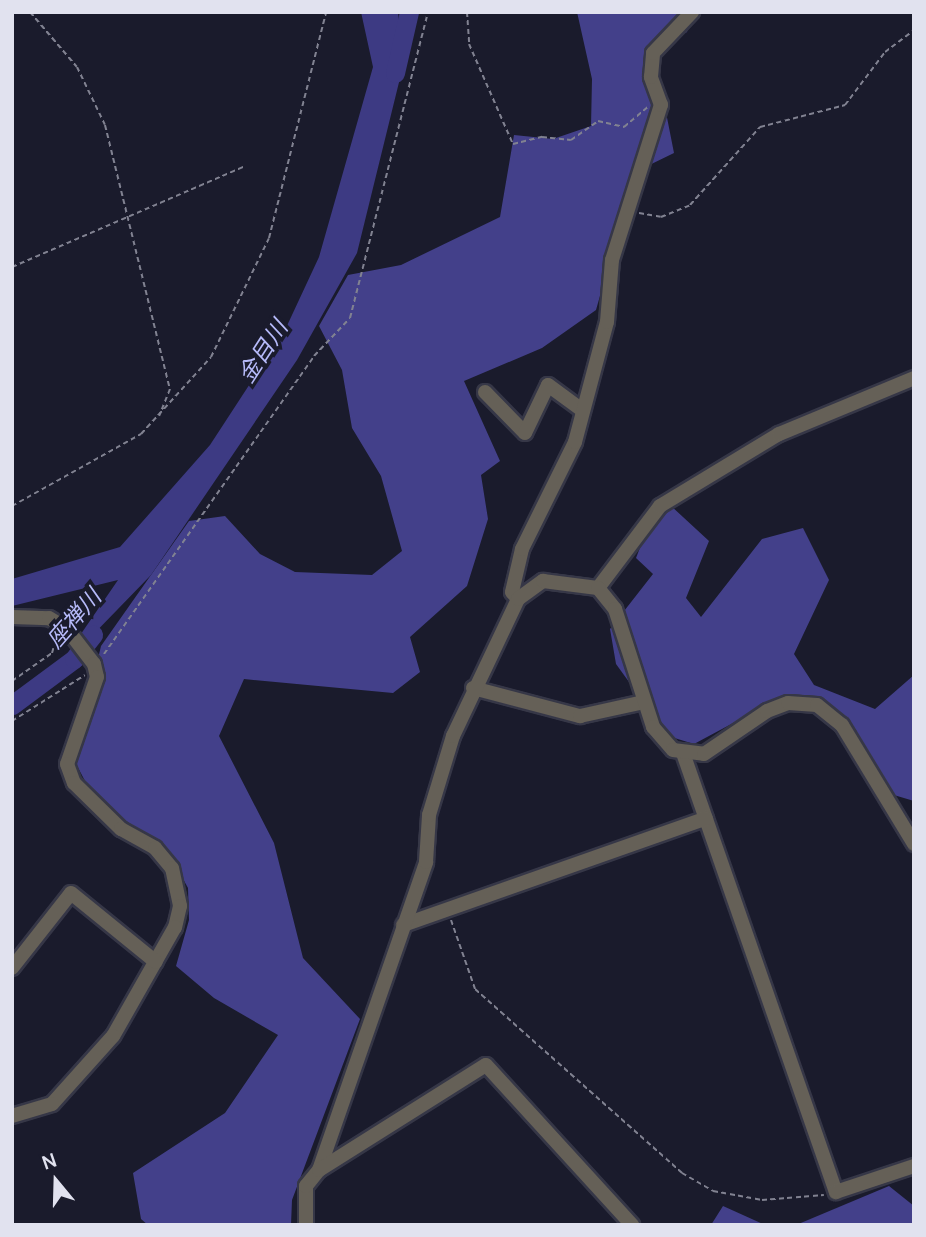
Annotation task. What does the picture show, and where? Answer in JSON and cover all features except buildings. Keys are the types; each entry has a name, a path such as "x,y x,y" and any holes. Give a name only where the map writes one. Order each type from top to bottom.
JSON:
{"street":[{"path":"518,599 512,593 527,538 568,467 627,211 660,108 651,77 653,53 692,12"},
{"path":"597,588 660,506 779,434 914,378"},
{"path":"485,392 525,433 548,385 582,410"},
{"path":"516,574 543,581 597,588 622,626 623,649 662,740 683,753 836,1192 914,1166"},
{"path":"319,1170 426,862 429,816 473,688 503,639 518,599 543,581"},
{"path":"12,617 36,615 63,627 95,667 67,764 80,791 172,868 180,906 156,962 113,1037 52,1104 12,1116"},
{"path":"473,688 580,716 644,702"},
{"path":"683,753 719,747 788,703 817,705 842,726 914,844"},
{"path":"403,925 706,818"},
{"path":"12,968 71,893 156,962"},
{"path":"306,1225 306,1186 319,1170 486,1065 632,1225"}],"path":[{"path":"30,12 77,67 105,125 170,388 158,417"},
{"path":"12,506 86,470 158,417 211,357 269,238 326,12"},
{"path":"12,721 67,682 95,667 120,623 206,513 314,356 350,318 428,12"},
{"path":"467,12 469,44 513,144 542,137 567,142 593,122 618,128 643,108 660,108"},
{"path":"627,211 661,217 690,205 760,127 845,105 885,52 914,30"},
{"path":"12,267 243,167"},
{"path":"12,681 52,653 63,627"},
{"path":"447,909 475,989 682,1173 713,1191 762,1200 802,1201 836,1192"}],"shaded area":[{"path":"361,12 398,12 403,66 357,253 297,360 151,575 50,679 118,580 12,606 12,579 120,547 210,445 285,330 319,257 373,67"},
{"path":"577,12 692,12 687,32 646,54 660,82 674,153 635,172 596,310 542,348 464,381 500,461 481,475 488,519 467,586 410,637 420,672 393,693 244,679 219,736 274,843 303,958 360,1019 292,1200 291,1225 148,1225 141,1219 133,1173 225,1113 278,1035 214,998 176,966 189,920 188,888 166,848 95,800 74,760 101,646 189,521 225,516 260,554 295,572 372,575 402,551 381,476 352,428 342,370 319,326 348,275 401,265 500,217 514,135 553,139 591,126 592,79"},
{"path":"670,505 709,541 686,598 701,617 762,539 803,528 829,580 794,654 814,685 875,709 914,675 914,801 877,790 856,730 805,696 774,701 694,744 668,736 616,664 610,629 653,574 636,558 653,514"},
{"path":"889,1186 914,1206 914,1225 796,1225"},
{"path":"723,1206 765,1225 711,1225"}],"waterway":[{"name":"金目川","path":"395,73 409,12"},
{"name":"座禅川","path":"12,705 74,659 93,635"}]}
